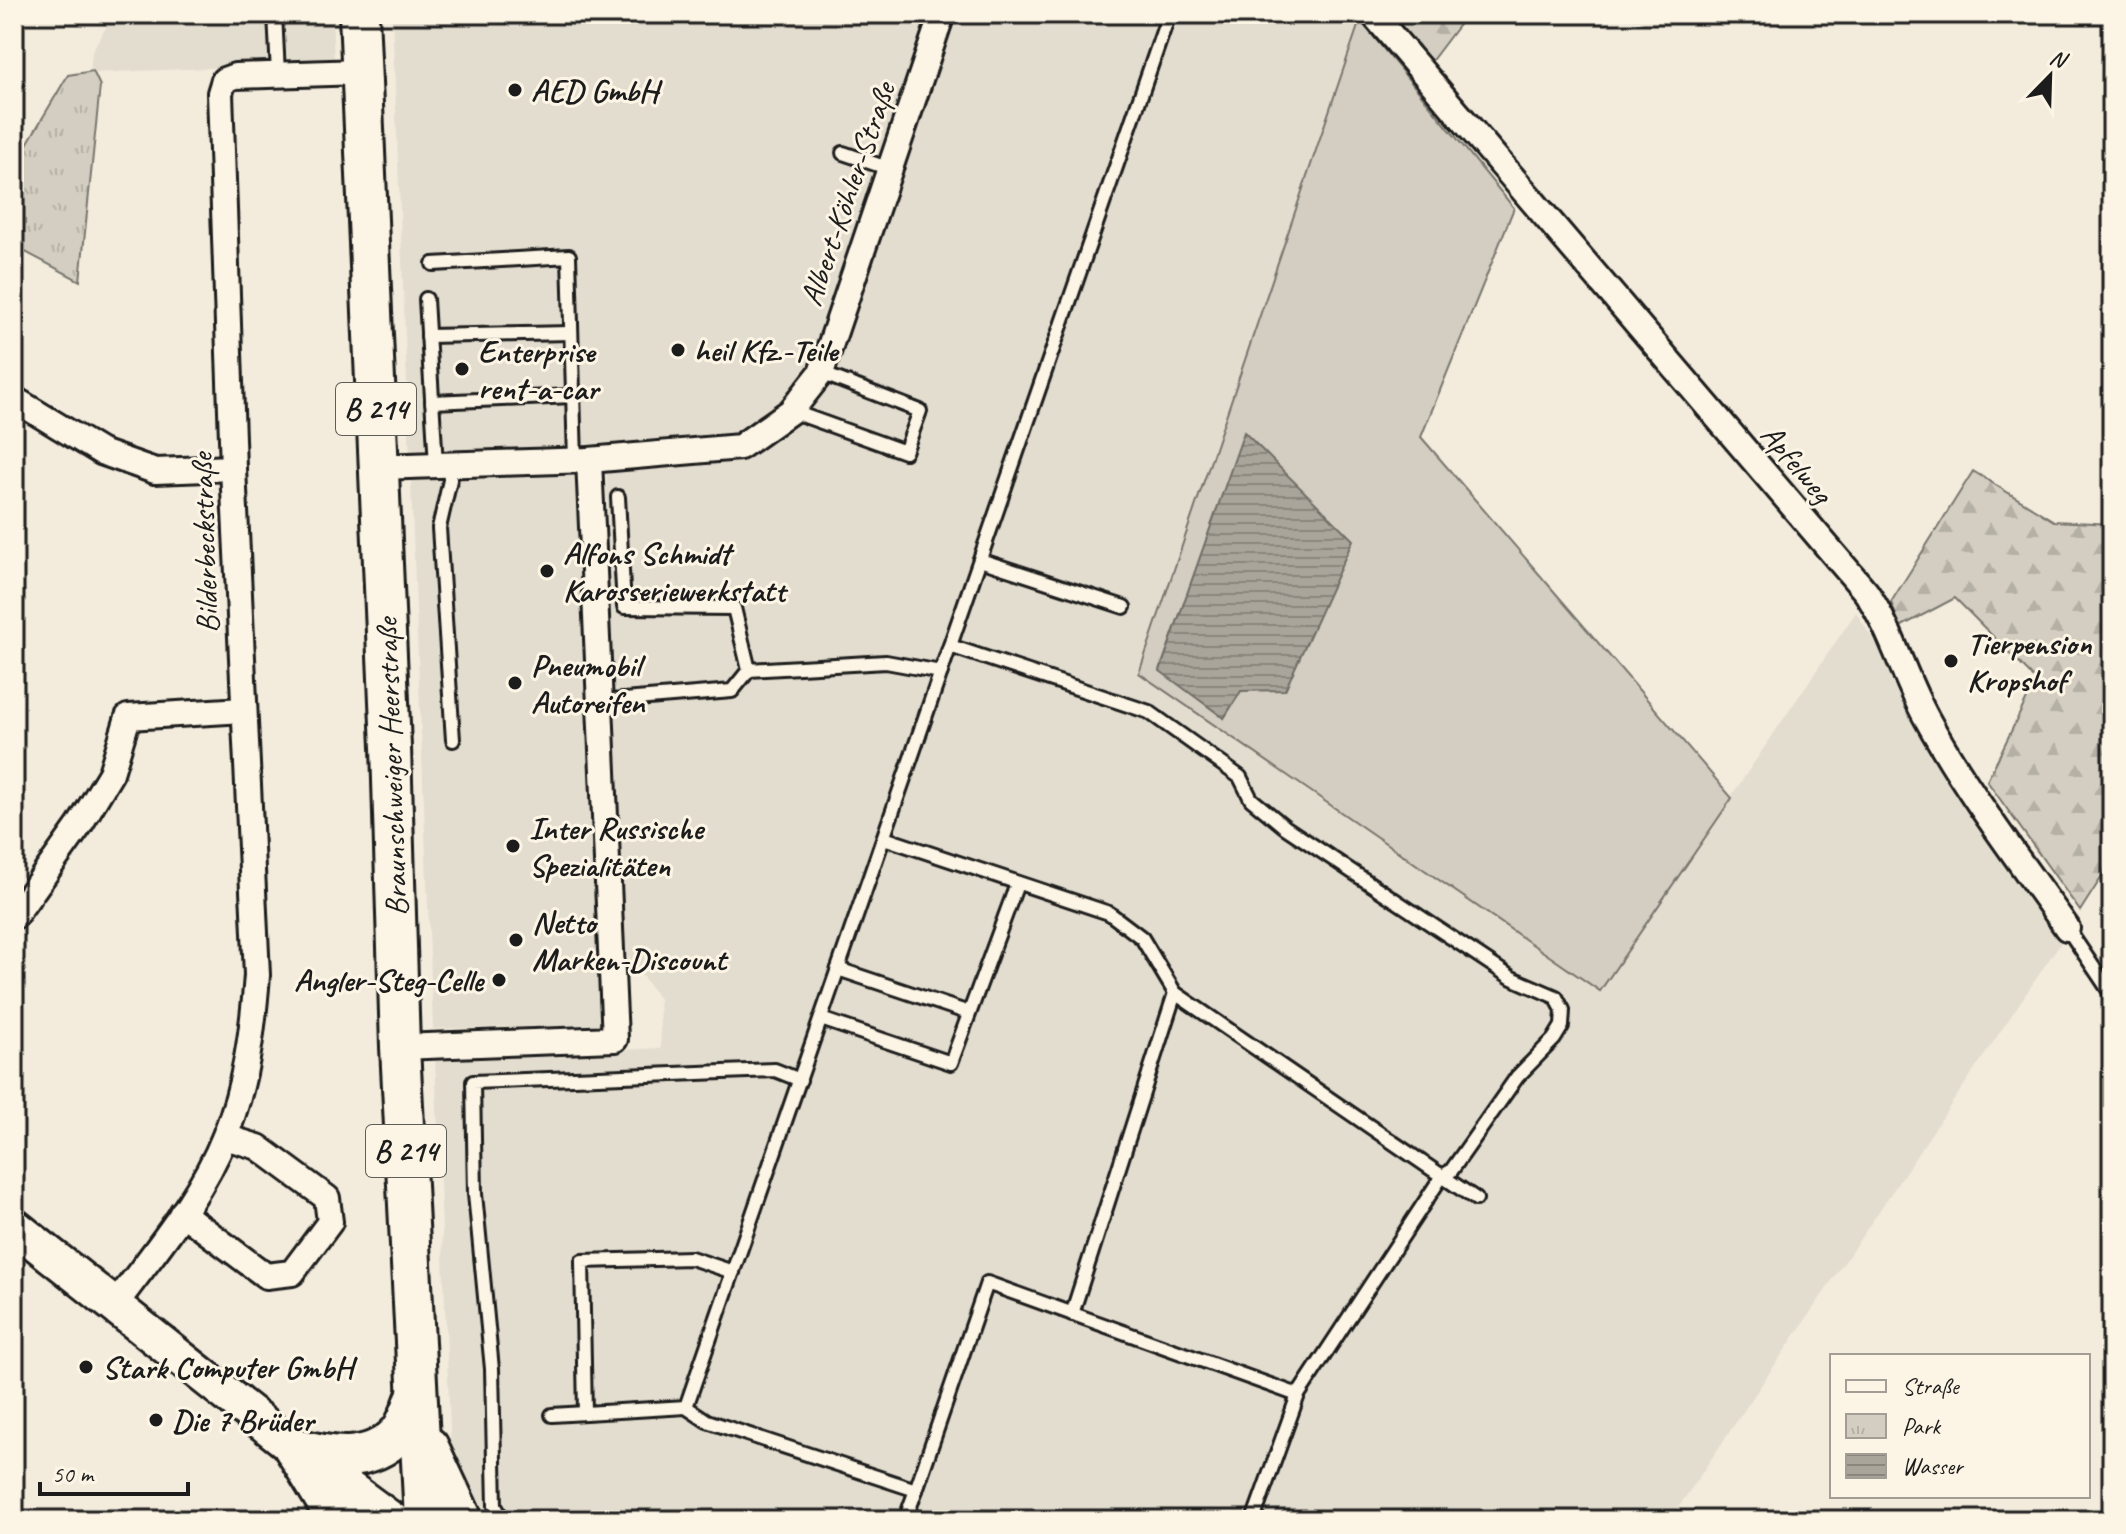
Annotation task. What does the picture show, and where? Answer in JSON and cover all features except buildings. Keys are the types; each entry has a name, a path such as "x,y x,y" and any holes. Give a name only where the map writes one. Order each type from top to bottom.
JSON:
{"main road":[{"name":"Braunschweiger Heerstraße","path":"359,14 400,1047 424,1520"},
{"path":"14,1226 293,1447 392,1520"},
{"path":"293,1447 327,1456 352,1457 379,1449 400,1432 417,1394"},
{"path":"417,1394 428,1444 463,1520"},
{"path":"293,1447 337,1520"}],"street":[{"name":"Albert-Köhler-Straße","path":"379,467 582,460 740,447 791,411 821,373 942,14"},
{"name":"Apfelweg","path":"1373,14 1866,592 1928,722 2067,928"},
{"name":"Bilderbeckstraße","path":"115,1305 182,1213 225,1137 251,1043 257,975 233,468 220,93 224,80 235,76 361,72"},
{"path":"14,399 101,452 155,471 233,468"},
{"path":"400,1047 615,1039 600,702 582,460"},
{"path":"14,917 79,826 111,773 128,717 244,710"},
{"path":"182,1213 266,1276 292,1273 330,1222 327,1198 258,1147 225,1137"}],"lane":[{"path":"275,14 278,74"},
{"path":"686,1407 1169,14"},
{"path":"843,153 890,169"},
{"path":"433,264 569,256 573,396 582,460"},
{"path":"426,299 432,402 442,465 450,480 439,528 453,740"},
{"path":"428,336 571,333"},
{"path":"791,411 905,452 920,411 821,373"},
{"path":"432,402 573,396"},
{"path":"618,497 624,607 734,608 749,670"},
{"path":"980,560 1124,607"},
{"path":"950,646 1149,712 1240,777 1251,799 1285,827 1512,978 1556,997 1563,1010 1562,1026 1554,1039 1517,1077 1451,1171 1442,1176 1298,1395 1253,1520"},
{"path":"600,702 732,691 749,670 886,662 941,672"},
{"path":"884,838 1109,913 1142,938 1175,993 1476,1199"},
{"path":"821,1019 951,1063 1017,884"},
{"name":"Apfelweg","path":"2067,928 2112,995"},
{"path":"838,969 969,1013"},
{"path":"1072,1314 1175,993"},
{"path":"503,1520 495,1506 492,1369 475,1194 473,1082 775,1070 800,1080"},
{"path":"585,1413 582,1261 691,1258 733,1272"},
{"path":"905,1520 987,1283 1298,1395"},
{"path":"552,1415 686,1407 707,1421 916,1490"}],"shaded area":[{"path":"114,14 332,14 334,63 90,73 92,51"},
{"path":"392,14 729,14 735,21 738,14 931,14 808,369 780,405 733,436 575,445 601,1025 433,1029"},
{"path":"954,14 1355,14 1360,20 1140,673 1600,990 1856,612 2061,942 1670,1520 479,1520 452,1478 435,1059 661,1048 659,999 621,947 606,464 744,454 830,376"}],"green space":[{"path":"1385,14 1467,14 1430,63"},
{"path":"1360,20 1514,208 1421,437 1732,798 1600,991 1139,673","holes":["1245,432 1260,689 1241,691 1224,718 1160,670"]},
{"path":"93,71 100,86 80,281 14,246 14,166 68,75"},
{"path":"1973,471 2054,521 2112,524 2112,861 2080,911 1987,781 2036,680 1955,598 1900,627 1891,602"}],"water":[{"path":"1244,432 1353,540 1285,690 1241,691 1224,718 1160,671"}],"place":[{"name":"AED GmbH","path":"515,90"},
{"name":"heil Kfz.-Teile","path":"678,350"},
{"name":"Enterprise rent-a-car","path":"462,369"},
{"name":"Alfons Schmidt Karosseriewerkstatt","path":"547,571"},
{"name":"Tierpension Kropshof","path":"1951,661"},
{"name":"Pneumobil Autoreifen","path":"515,683"},
{"name":"Inter Russische Spezialitäten","path":"513,846"},
{"name":"Netto Marken-Discount","path":"516,940"},
{"name":"Angler-Steg-Celle","path":"499,980"},
{"name":"Stark Computer GmbH","path":"86,1367"},
{"name":"Die 7 Brüder","path":"156,1420"}]}
